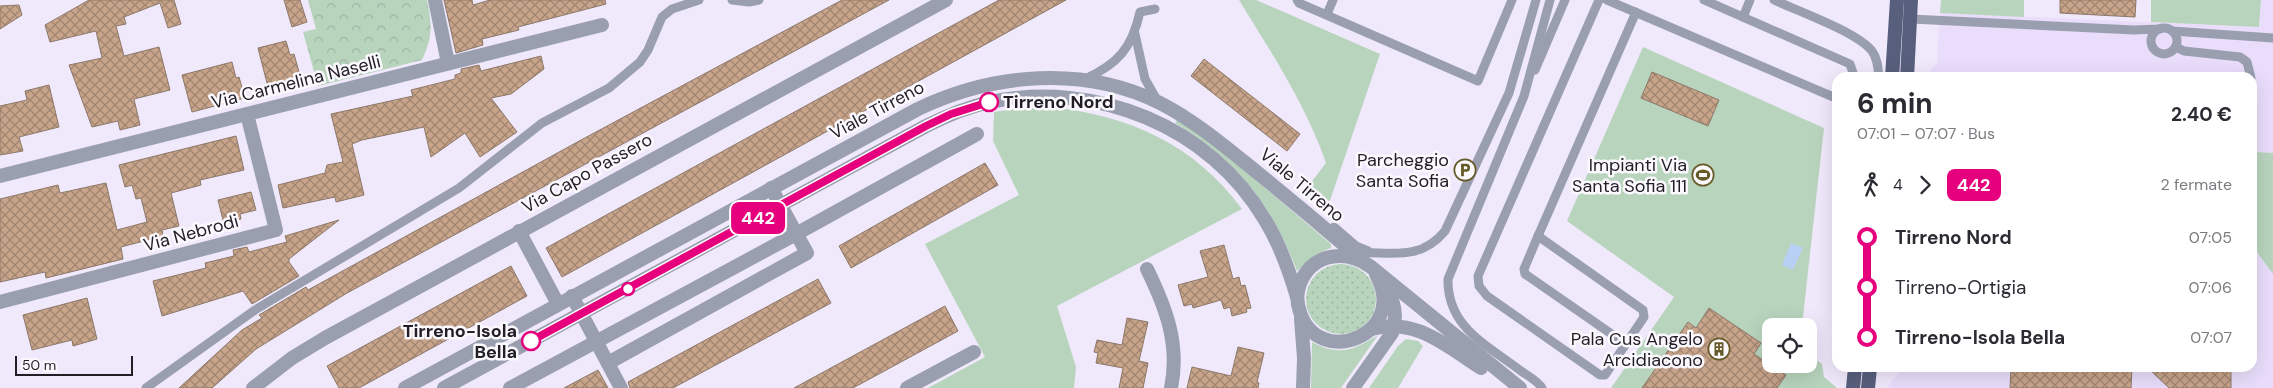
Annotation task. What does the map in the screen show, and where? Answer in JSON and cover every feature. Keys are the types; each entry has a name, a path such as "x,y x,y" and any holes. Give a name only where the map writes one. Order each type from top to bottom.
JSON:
{"main road":[{"path":"1892,72 1897,0"},
{"path":"1907,72 1911,0"},
{"path":"1853,388 1855,372"},
{"path":"1868,388 1870,372"}],"street":[{"path":"435,0 448,63"},
{"name":"Via Capo Passero","path":"253,388 274,371 309,348 946,0"},
{"name":"Via Carmelina Naselli","path":"0,176 602,25"},
{"name":"Viale Tirreno","path":"405,388 940,98 975,87 1015,80 1052,78 1082,80 1105,84 1164,105 1216,137 1363,256"},
{"name":"Viale Tirreno","path":"444,388 926,126 951,114 989,102 1047,96 1084,99 1133,112 1161,124 1206,151 1254,203 1265,219 1280,249 1297,297"},
{"path":"1161,124 1164,105"},
{"name":"Via Nebrodi","path":"0,302 276,230 247,114"},
{"path":"510,388 977,134"},
{"path":"608,363 807,253 771,188"},
{"path":"519,232 558,304"},
{"path":"1302,388 1304,338 1297,297 1302,279 1313,265 1338,255 1363,256 1394,304 1395,325 1392,332 1353,388"},
{"path":"1147,269 1165,310 1174,341 1175,360 1171,388"},
{"path":"1301,316 1310,330 1333,341 1358,338 1371,329 1380,317 1384,303 1378,277"},
{"path":"1378,277 1520,388"},
{"path":"572,296 621,388"},
{"path":"1371,329 1395,325 1434,337 1513,388"},
{"path":"907,388 974,352"}],"lane":[{"path":"146,388 255,310 459,188 542,123 609,88 640,62 648,50 662,17 672,9 699,0"},
{"path":"732,0 749,2 759,0"},
{"path":"1297,0 1299,3 1478,81 1512,0"},
{"path":"1327,14 1333,0"},
{"path":"1363,256 1403,255 1431,243 1445,231 1509,93 1536,0"},
{"path":"1524,96 1550,0"},
{"path":"1542,388 1472,335 1456,316 1448,295 1448,279 1451,267 1565,0"},
{"path":"1538,236 1643,310 1644,317 1605,375 1600,375 1487,296 1479,286 1478,276 1599,0"},
{"path":"1608,0 1832,96"},
{"path":"1704,0 1850,64 1854,72"},
{"path":"1743,16 1750,0"},
{"path":"1774,0 1846,33 1867,46 1876,58 1878,72"},
{"path":"1082,80 1115,62 1135,34 1140,12 1155,10"},
{"path":"1626,344 1525,274 1524,269 1636,12"},
{"path":"1911,19 2134,30 2160,28 2175,39 2184,51 2240,57 2247,62 2249,72"},
{"path":"2150,42 2153,34 2160,28"},
{"path":"2134,30 2150,42 2154,50 2162,55 2170,53 2175,39"},
{"path":"1135,34 1145,79 1164,105"},
{"path":"2175,39 2193,34 2273,38"}],"shaded area":[{"path":"2261,0 2273,0 2273,153 2257,152 2257,72 1929,72 1937,63 1940,13 2259,27"},
{"path":"2257,252 2273,274 2273,388 1887,388 1899,372 2257,372"}],"green space":[{"path":"308,0 427,0 430,16 430,37 422,60 318,86 303,32 316,29"},
{"path":"1239,0 1256,0 1380,54 1327,209 1302,194 1326,163 1318,141 1287,79"},
{"path":"1941,0 2024,0 2024,17 1940,13"},
{"path":"2151,0 2261,0 2259,27 2151,22"},
{"name":"Impianti Via Santa Sofia 111","path":"1643,47 1824,128 1803,318 1762,318 1762,373 1817,373 1817,361 1822,364 1824,377 1837,388 1611,388 1674,297 1567,221"},
{"path":"1051,107 1080,111 1107,118 1133,126 1158,137 1203,167 1223,186 1242,209 1057,306 1076,367 1074,388 928,388 985,357 925,244 1019,195 993,141 994,112 1020,108"},
{"path":"1177,120 1211,142 1331,244 1331,248 1317,254 1297,271 1287,246 1275,224 1250,186 1217,153 1175,123"},
{"path":"2257,152 2273,153 2273,274 2257,252"},
{"path":"1348,264 1361,270 1370,279 1374,285 1376,299 1374,313 1366,324 1355,332 1334,334 1327,332 1316,324 1308,313 1306,292 1308,285 1316,274 1327,266"},
{"path":"1378,335 1341,388 1311,388 1312,342 1322,347 1346,350 1361,345"},
{"path":"1406,339 1418,341 1423,346 1398,388 1369,388 1398,346"}],"water":[{"path":"1791,243 1803,248 1793,270 1782,265"}],"building":[{"path":"89,0 174,0 181,24 168,28 160,3 124,17 126,24 116,26 124,56 159,47 170,90 134,99 140,125 120,130 118,121 92,127 69,65 102,58 96,31 50,42 45,25"},
{"path":"284,0 300,0 307,22 292,27"},
{"path":"444,0 472,0 473,5 490,0 605,0 606,4 518,27 519,30 482,39 483,45 456,53"},
{"path":"842,0 889,0 347,293 256,349 212,388 179,388 242,330 262,318 259,315 306,287 308,290 581,140"},
{"path":"999,0 1066,0 562,277 546,248"},
{"path":"2060,0 2136,0 2135,17 2060,13"},
{"path":"19,5 22,15 0,29 0,6"},
{"path":"286,41 290,55 294,54 301,79 268,87 258,48"},
{"path":"541,56 544,69 511,94 491,98 517,132 480,157 465,133 431,157 424,127 362,140 352,144 364,195 336,202 335,197 283,208 278,185 325,173 327,165 343,162 331,114 413,96 411,90 455,79 455,75 461,73 461,69 479,65 481,71"},
{"path":"1204,59 1300,134 1287,151 1191,76"},
{"path":"232,62 236,78 239,77 245,98 192,112 182,75"},
{"path":"1652,72 1719,100 1708,126 1641,98"},
{"path":"49,85 59,127 19,137 23,151 0,155 0,106 27,100 25,91"},
{"path":"236,136 244,170 200,180 201,185 171,193 179,226 162,230 163,236 121,247 123,259 46,278 45,272 0,282 0,199 58,185 60,193 106,183 117,230 147,222 141,198 136,199 132,185 125,187 119,165"},
{"path":"985,163 998,185 851,268 839,246"},
{"path":"251,192 256,210 240,214 241,219 224,224 218,200"},
{"path":"339,220 289,259 289,262 299,276 252,304 243,291 162,316 153,281 206,268 205,263 234,256 233,250 247,247 249,252 287,242 285,236"},
{"path":"1224,245 1233,279 1239,277 1241,286 1245,285 1251,308 1246,309 1247,312 1232,316 1230,307 1224,309 1221,300 1193,308 1192,304 1184,306 1178,285 1208,277 1200,251"},
{"path":"511,266 527,296 359,388 339,388 327,366"},
{"path":"818,279 831,303 673,388 630,388 628,382"},
{"path":"87,298 97,339 73,346 72,340 32,350 23,315"},
{"path":"945,306 958,331 853,388 794,388"},
{"name":"Pala Cus Angelo Arcidiacono","path":"1709,308 1761,343 1754,354 1762,359 1762,373 1783,373 1786,375 1777,388 1642,388 1688,322 1696,328"},
{"path":"1127,318 1148,322 1139,361 1148,363 1143,388 1119,388 1123,368 1096,363 1098,353 1094,352 1097,340 1122,345"},
{"path":"1238,347 1264,353 1257,382 1259,383 1258,388 1187,388 1192,367 1231,376"},
{"path":"598,370 608,388 564,388"},
{"path":"2011,372 2132,372 2131,388 2010,388"},
{"path":"2152,372 2231,372 2231,388 2169,388"}],"bus line":[{"name":"442","path":"531,341 926,126 951,114 989,102"}],"place":[{"name":"Tirreno Nord","path":"989,102"},
{"name":"Parcheggio Santa Sofia","path":"1465,170"},
{"name":"Impianti Via Santa Sofia 111","path":"1703,175"},
{"name":"Tirreno-Isola Bella","path":"531,341"},
{"name":"Pala Cus Angelo Arcidiacono","path":"1719,349"}]}
